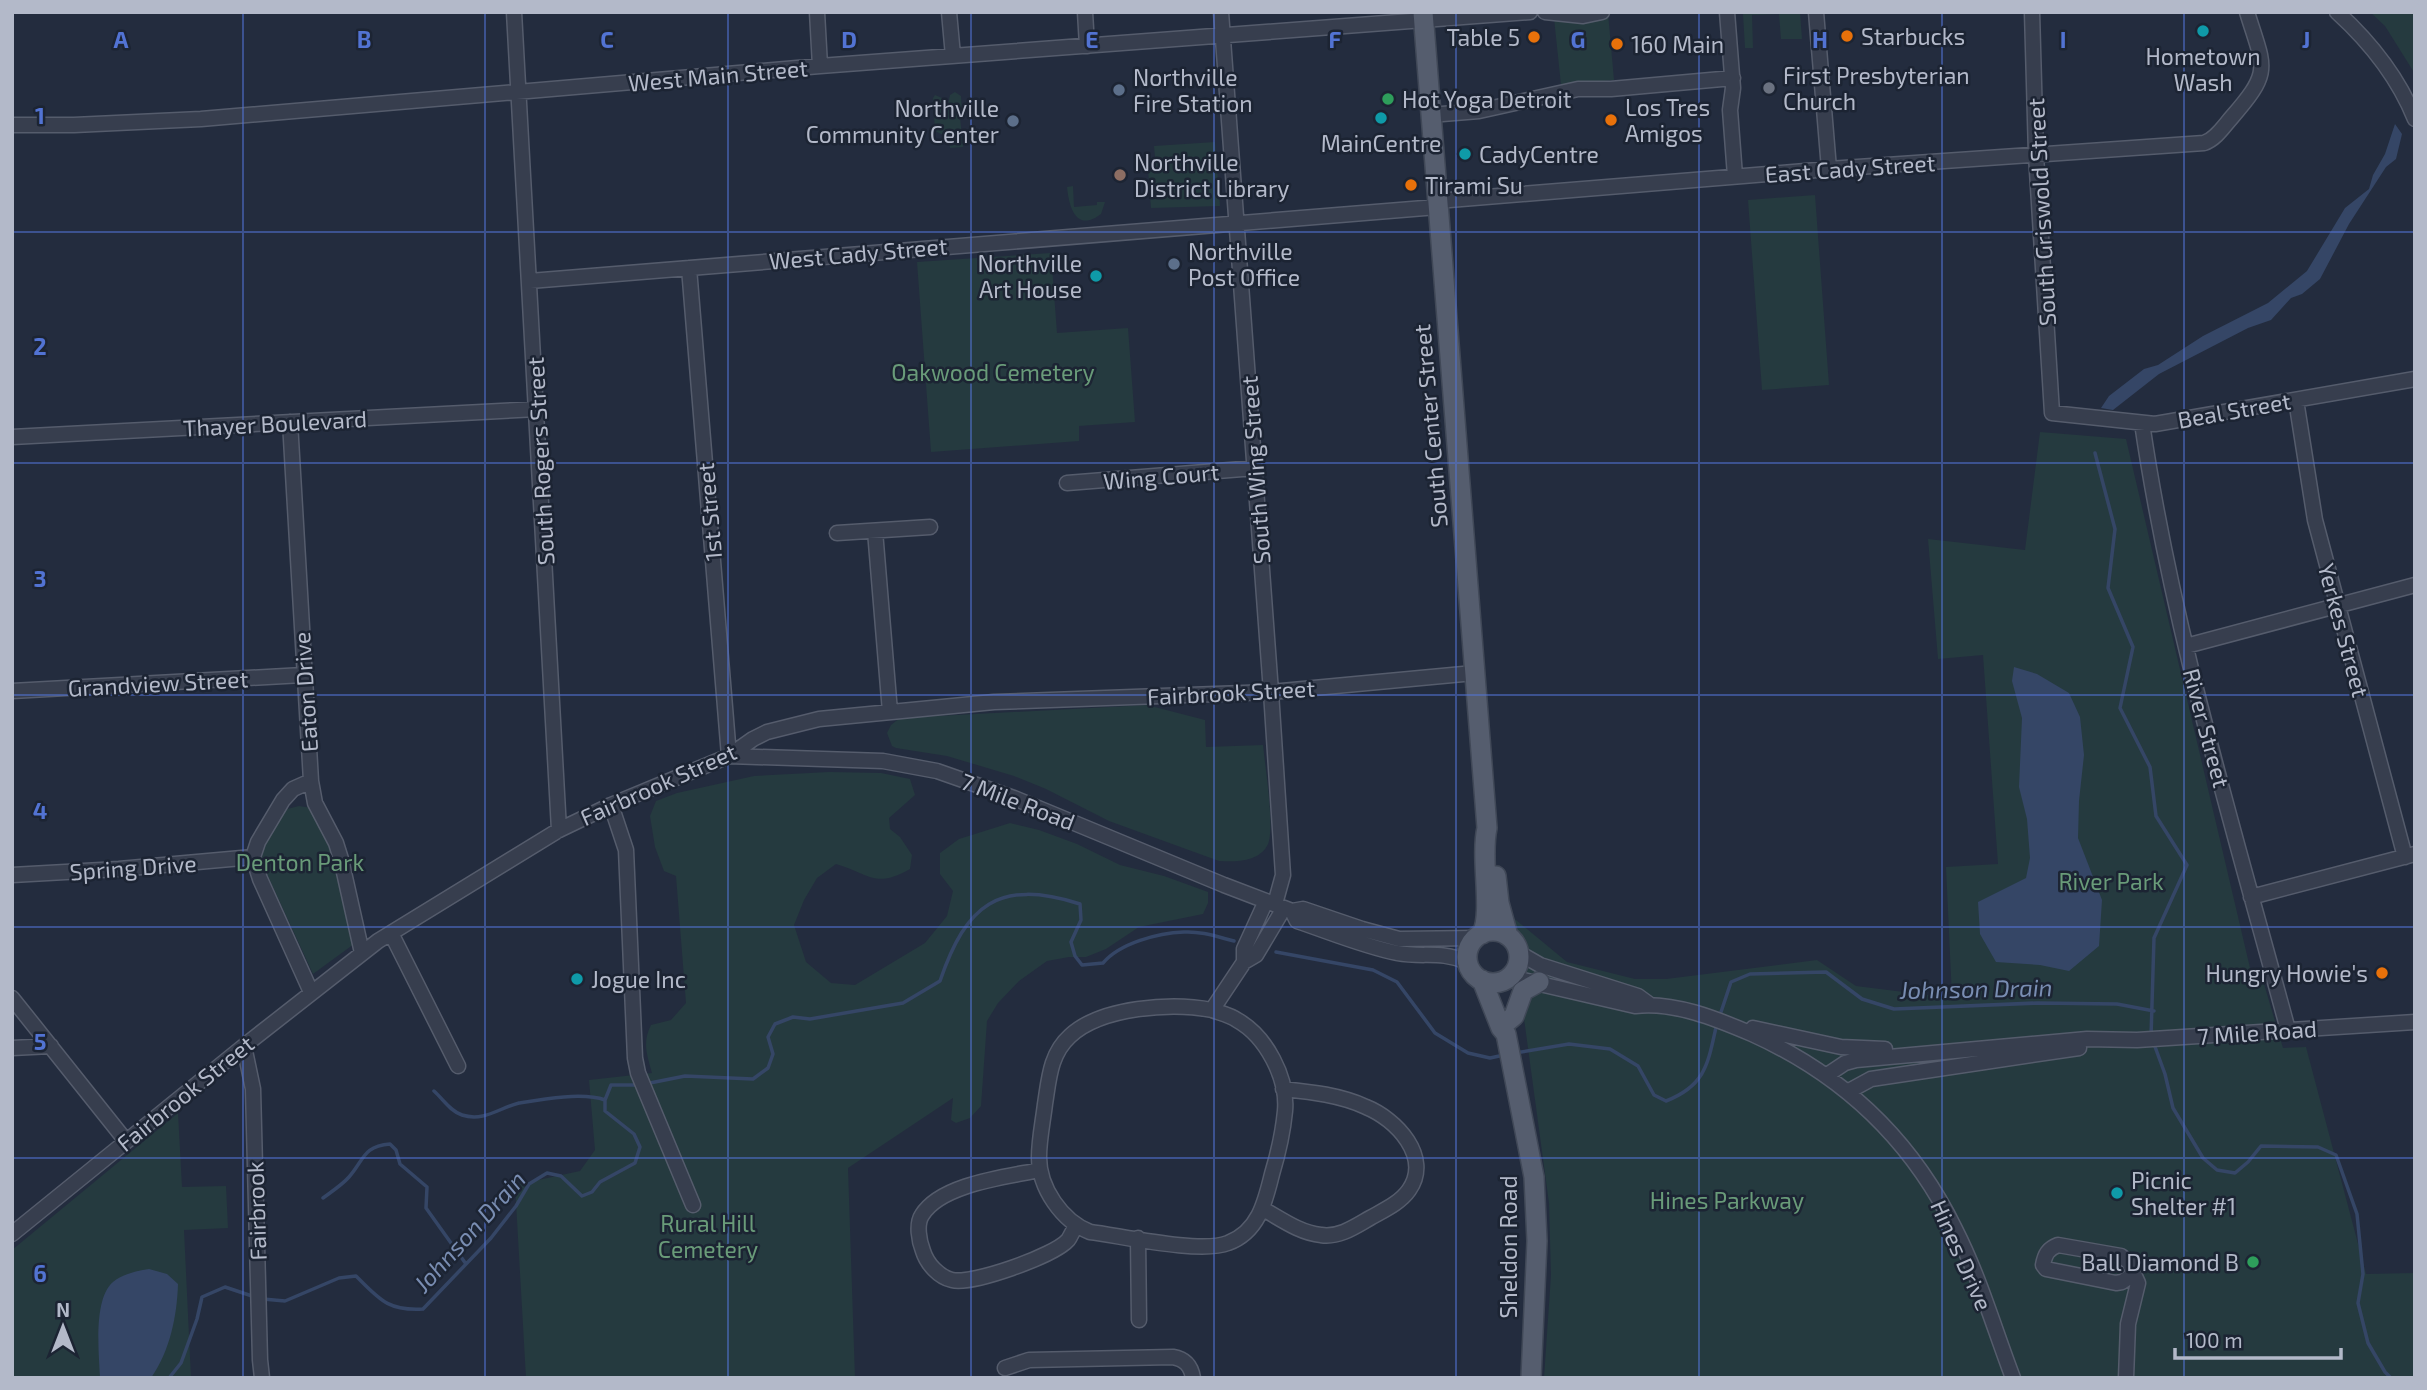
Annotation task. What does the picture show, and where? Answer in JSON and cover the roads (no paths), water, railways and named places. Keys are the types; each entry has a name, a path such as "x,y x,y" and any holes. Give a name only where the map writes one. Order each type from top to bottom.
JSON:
{"main road":[{"name":"South Center Street","path":"1423,16 1486,828 1483,843 1486,905 1479,936"},
{"name":"South Center Street","path":"1486,828 1493,841 1497,890 1513,944"},
{"path":"1496,931 1513,944 1518,966 1508,978 1491,983 1474,974 1468,962 1469,948 1479,936 1496,931"},
{"name":"Sheldon Road","path":"1508,978 1508,1040 1532,1166 1536,1203 1531,1378"},
{"name":"Sheldon Road","path":"1482,980 1508,1040"},
{"path":"1508,1040 1523,991 1539,982"}],"street":[{"name":"South Rogers Street","path":"514,12 559,830"},
{"path":"817,12 820,66"},
{"path":"950,12 953,56"},
{"path":"1085,12 1087,46"},
{"name":"South Wing Street","path":"1212,1010 1244,962 1244,949 1279,906 1283,875 1221,12"},
{"name":"West Main Street","path":"12,125 158,121 820,66 1223,36 1423,16 1530,12"},
{"path":"1545,12 1583,16 1602,12"},
{"path":"1727,12 1733,78 1730,110 1735,176"},
{"path":"1816,12 1829,169"},
{"name":"South Griswold Street","path":"2032,12 2036,155 2052,413"},
{"name":"East Cady Street","path":"1437,204 1735,176 2204,144 2214,138 2260,81 2260,56 2247,12"},
{"path":"2337,12 2358,32 2389,71 2415,119"},
{"path":"1430,115 1479,111 1578,89 1611,89 1733,78"},
{"name":"West Cady Street","path":"530,281 1437,204"},
{"name":"1st Street","path":"689,268 729,756"},
{"name":"Beal Street","path":"2052,413 2155,424 2415,379"},
{"name":"Yerkes Street","path":"2296,400 2315,520 2410,855"},
{"name":"Thayer Boulevard","path":"12,438 537,409"},
{"name":"Eaton Drive","path":"289,422 311,781 315,803 336,843 341,859 362,953"},
{"name":"River Street","path":"2142,423 2157,517 2186,646 2288,1030"},
{"name":"Wing Court","path":"1067,483 1255,468"},
{"path":"837,533 930,527"},
{"path":"875,531 890,712"},
{"path":"2186,646 2415,585"},
{"name":"Fairbrook Street","path":"12,1234 311,992 391,933 559,830 611,804 729,756 761,735 797,723 994,702 1271,692 1474,673"},
{"name":"Grandview Street","path":"12,691 303,675"},
{"name":"7 Mile Road","path":"729,756 883,761 937,771 1014,798 1279,906 1303,909 1399,939 1479,936"},
{"path":"311,781 293,789 284,800 258,842 253,857 260,879 311,992"},
{"path":"611,804 626,849 635,1058 638,1073 693,1205"},
{"path":"2252,897 2410,855"},
{"name":"Spring Drive","path":"12,875 253,857"},
{"name":"7 Mile Road","path":"1279,906 1297,921 1385,950 1402,954 1451,955 1468,962"},
{"path":"391,933 458,1066"},
{"path":"1513,944 1540,965 1637,996 1649,1004"},
{"path":"1508,978 1539,982 1635,1006 1649,1004 1694,1013 1841,1047 1967,1050"},
{"path":"12,998 126,1141"},
{"path":"1182,1006 1212,1010 1238,1020 1257,1036 1273,1061 1283,1088 1285,1110 1278,1153 1263,1209 1245,1233 1218,1247 1199,1248 1090,1231 1076,1226 1059,1210 1040,1170 1040,1148 1051,1067 1056,1052 1070,1035 1092,1021 1138,1009 1182,1006"},
{"name":"7 Mile Road","path":"1827,1075 1845,1063 1856,1060 2087,1039 2137,1040 2415,1022"},
{"name":"Hines Drive","path":"1728,1023 1791,1052 1827,1075 1849,1091 1903,1147 1943,1205 1965,1249 2013,1378"},
{"name":"7 Mile Road","path":"1849,1091 1871,1079 2090,1046 2100,1040"},
{"path":"12,1048 51,1046"},
{"name":"Fairbrook","path":"244,1046 253,1089 262,1378"},
{"path":"1263,1209 1296,1228 1319,1235 1336,1234 1396,1203 1409,1189 1415,1173 1411,1146 1395,1126 1378,1113 1336,1097 1283,1088"},
{"path":"1040,1170 956,1190 932,1203 920,1217 918,1229 927,1260 953,1281 971,1280 1051,1252 1067,1241 1076,1226"},
{"path":"1138,1238 1139,1320"},
{"path":"2126,1378 2128,1324 2138,1283 2129,1262 2121,1256 2058,1245 2049,1248 2043,1265 2055,1272 2116,1283 2134,1274"},
{"path":"1005,1368 1030,1360 1173,1357 1185,1362 1192,1378"}],"water":[{"path":"2395,124 2402,134 2396,159 2386,167 2349,224 2320,279 2302,294 2291,298 2271,320 2248,328 2159,374 2113,410 2101,408 2109,396 2144,369 2158,365 2203,336 2268,303 2307,271 2345,208 2369,189"},
{"path":"2014,667 2037,674 2069,693 2080,717 2084,755 2078,838 2102,900 2099,946 2069,971 2040,965 1996,962 1980,934 1978,902 2026,878 2030,858 2027,819 2019,787 2022,718 2012,681"},
{"path":"149,1269 167,1274 178,1284 174,1321 158,1368 151,1378 100,1378 98,1342 102,1301 113,1282"}],"waterway":[{"path":"2095,453 2115,529 2108,588 2133,647 2120,708 2150,767 2156,816 2187,865 2154,938 2151,1037"},
{"name":"Johnson Drain","path":"645,1084 685,1076 753,1079 768,1068 773,1054 768,1037 775,1024 793,1017 810,1019 903,1003 940,981 961,933 974,916 989,904 1007,897 1027,894 1080,904 1081,920 1071,942 1075,956 1082,965 1103,963 1129,945 1163,934 1197,932 1234,941"},
{"name":"Johnson Drain","path":"1276,952 1373,970 1397,982 1435,1033 1468,1053 1490,1058 1504,1055"},
{"name":"Johnson Drain","path":"1720,1015 1731,982 1750,974 1826,972 1862,999 1894,1009 2037,1003 2117,1004 2154,1011"},
{"name":"Johnson Drain","path":"1515,1053 1569,1044 1610,1049 1638,1066 1654,1095 1666,1101 1680,1095 1698,1080 1708,1061 1717,1023"},
{"path":"2154,1044 2173,1108 2203,1158 2217,1170 2235,1173 2261,1146 2318,1147 2336,1155 2357,1214 2363,1274 2358,1303 2368,1343 2391,1378"},
{"name":"Johnson Drain","path":"263,1299 285,1301 339,1278 356,1276 372,1292 393,1306 423,1309 491,1238 529,1184 547,1173 561,1176 582,1196 592,1192 600,1182 635,1163 640,1147 634,1134 605,1111 605,1100 611,1085 638,1085"},
{"path":"434,1091 454,1111 470,1117 484,1116 519,1103 551,1098 574,1096 605,1100"},
{"path":"323,1198 346,1180 369,1151 390,1144 396,1150 400,1164 427,1187 426,1208 466,1264"},
{"name":"Johnson Drain","path":"169,1378 181,1363 202,1297 225,1287 255,1297"}],"place":[{"name":"Hometown Wash","path":"2203,31"},
{"name":"Starbucks","path":"1847,36"},
{"name":"Table 5","path":"1534,37"},
{"name":"160 Main","path":"1617,44"},
{"name":"First Presbyterian Church","path":"1769,88"},
{"name":"Northville Fire Station","path":"1119,90"},
{"name":"Hot Yoga Detroit","path":"1388,99"},
{"name":"MainCentre","path":"1381,118"},
{"name":"Los Tres Amigos","path":"1611,120"},
{"name":"Northville Community Center","path":"1013,121"},
{"name":"CadyCentre","path":"1465,154"},
{"name":"Northville District Library","path":"1120,175"},
{"name":"Tirami Su","path":"1411,185"},
{"name":"Northville Post Office","path":"1174,264"},
{"name":"Northville Art House","path":"1096,276"},
{"name":"Hungry Howie's","path":"2382,973"},
{"name":"Jogue Inc","path":"577,979"},
{"name":"Picnic Shelter #1","path":"2117,1193"},
{"name":"Ball Diamond B","path":"2253,1262"}],"park label":[{"name":"Oakwood Cemetery","path":"993,372"},
{"name":"Denton Park","path":"300,862"},
{"name":"River Park","path":"2111,881"},
{"name":"Hines Parkway","path":"1727,1200"},
{"name":"Rural Hill Cemetery","path":"708,1236"}]}
